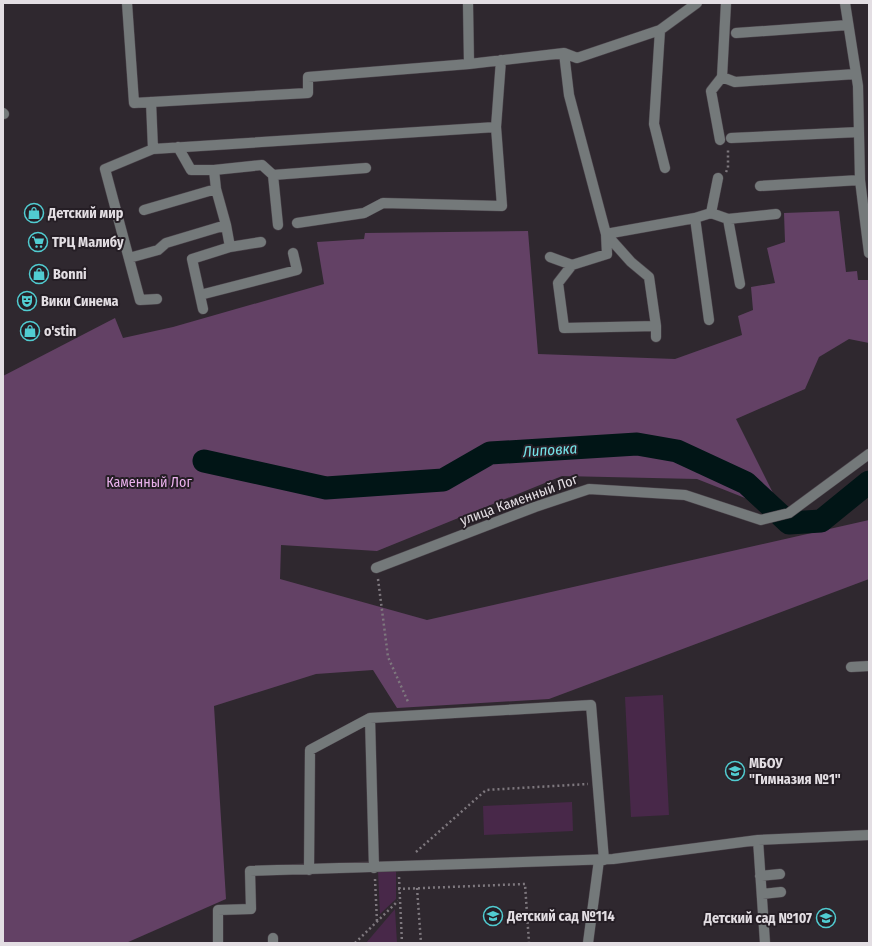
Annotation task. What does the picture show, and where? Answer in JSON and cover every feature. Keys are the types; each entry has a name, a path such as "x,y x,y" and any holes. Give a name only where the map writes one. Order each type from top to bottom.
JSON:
{"street":[{"path":"128,3 134,103 308,93 308,77 469,64 564,53 577,58 660,30 697,3"},
{"path":"468,3 469,64"},
{"path":"720,140 711,91 722,77 726,3"},
{"path":"845,3 856,74 860,180 869,253"},
{"path":"736,33 848,25"},
{"path":"660,30 654,124 665,168"},
{"path":"564,53 569,95 606,234 607,254 572,266 558,283 564,328 656,326"},
{"path":"297,223 364,213 383,203 502,206 496,127 501,60"},
{"path":"722,77 735,82 856,74"},
{"path":"151,102 153,149"},
{"path":"157,299 140,300 105,169 153,149 496,127"},
{"path":"731,138 859,132"},
{"path":"178,147 191,170 214,170 262,165 273,175 278,226"},
{"path":"273,175 366,168"},
{"path":"214,170 216,189 226,225 230,247"},
{"path":"711,213 718,178"},
{"path":"760,186 860,180"},
{"path":"144,210 216,189"},
{"path":"606,234 695,218 711,213 728,219 776,214"},
{"path":"695,218 709,320"},
{"path":"728,219 740,284"},
{"path":"129,258 158,250 166,243 226,225"},
{"path":"606,234 631,262 649,277 656,326 656,337"},
{"path":"203,309 192,258 230,247 261,242"},
{"path":"200,296 297,270 293,253"},
{"path":"550,257 572,266"},
{"name":"улица Каменный Лог","path":"376,568 535,507 589,489 685,495 761,520 789,513 869,454"},
{"path":"851,667 869,666"},
{"path":"309,870 310,750 370,718 591,705 601,860 588,943"},
{"path":"370,718 374,868"},
{"path":"218,943 218,910 251,910 250,871 601,860 758,840 869,835"},
{"path":"758,840 765,943"},
{"path":"760,876 780,874"},
{"path":"762,894 781,892"}],"path":[{"path":"718,178 728,172 728,148 731,138"},
{"path":"376,568 388,657 409,704 412,715"},
{"path":"416,852 486,790 593,783"},
{"path":"399,867 398,900 402,943"},
{"path":"374,868 377,922"},
{"path":"398,889 525,884 529,943"},
{"path":"417,888 421,943"},
{"path":"354,943 398,900"}],"shaded area":[{"path":"663,695 669,815 631,817 625,697"},
{"path":"572,802 573,831 484,835 483,806"},
{"path":"396,870 396,899 380,914 378,871"},
{"path":"395,909 397,943 366,943"}],"green space":[{"name":"Каменный Лог","path":"839,211 846,272 857,271 858,280 869,280 869,343 849,339 819,357 805,389 736,419 773,493 765,506 697,479 562,476 377,551 281,545 280,579 427,620 869,520 869,579 549,699 397,708 373,670 316,674 214,706 226,899 126,943 3,943 3,376 115,318 123,338 173,327 324,284 317,242 364,239 365,233 528,231 538,354 675,359 742,335 738,316 753,310 751,287 775,283 767,248 785,242 784,213"}],"waterway":[{"name":"Липовка","path":"204,461 326,488 443,480 490,453 637,444 677,451 746,483 789,523 821,521 869,482"}],"place":[{"name":"Детский мир","path":"34,213"},
{"name":"ТРЦ Малибу","path":"38,242"},
{"name":"Bonni","path":"39,274"},
{"name":"Вики Синема","path":"27,301"},
{"name":"o'stin","path":"30,331"},
{"name":"МБОУ \"Гимназия №1\"","path":"735,771"},
{"name":"Детский сад №114","path":"493,916"},
{"name":"Детский сад №107","path":"826,918"}]}
